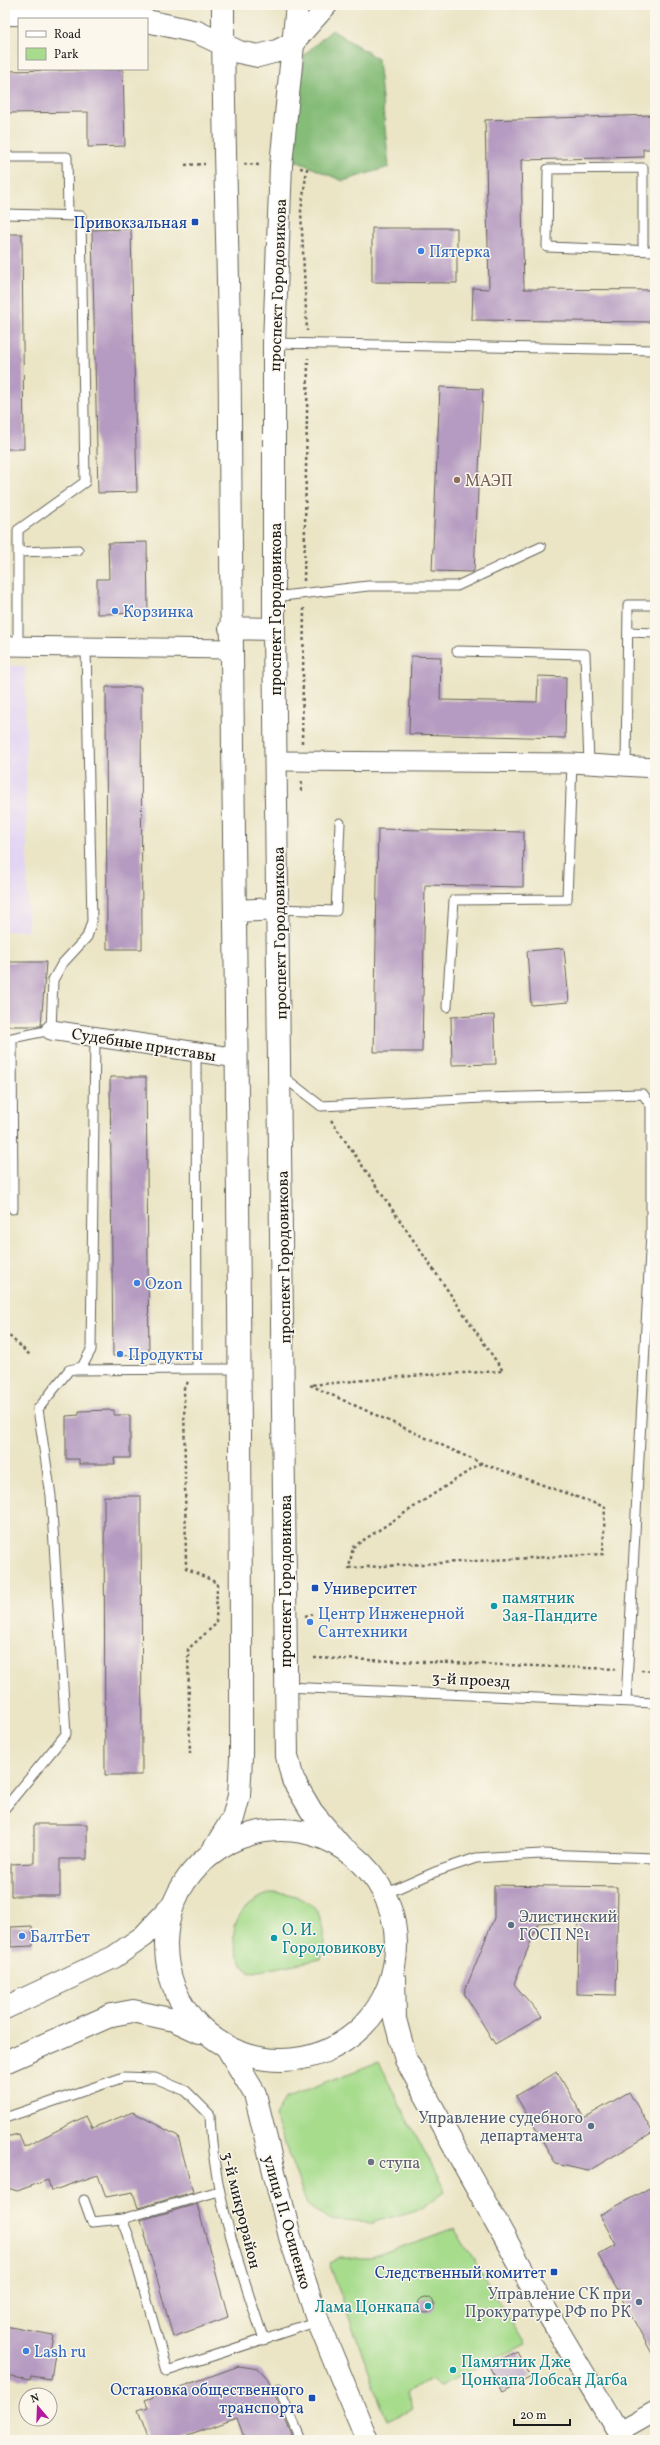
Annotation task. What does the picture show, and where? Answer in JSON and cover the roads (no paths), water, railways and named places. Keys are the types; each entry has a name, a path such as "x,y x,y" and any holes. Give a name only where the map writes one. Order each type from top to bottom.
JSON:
{"street":[{"path":"5,14 128,17 137,5"},
{"path":"5,2008 114,1958 144,1936 172,1906 188,1876 212,1852 233,1818 239,1796 241,1621 238,1368 236,911 230,639 230,425 223,5"},
{"name":"проспект Городовикова","path":"297,5 295,42 281,165 274,343 274,629 281,1075 287,1756 293,1780 312,1812 340,1845"},
{"path":"148,20 197,32 223,43 239,52 258,56 277,51 295,42 328,5"},
{"path":"12,646 86,648 230,639 274,629"},
{"path":"277,761 580,763 626,768 655,768"},
{"path":"236,911 278,909"},
{"name":"Судебные приставы","path":"51,1030 237,1058"},
{"path":"212,1852 242,1836 275,1830 308,1833 340,1845 366,1867 385,1894 396,1933 394,1973 395,2019 406,2060 531,2285 621,2436 655,2411"},
{"path":"172,1906 165,1938 167,1972 180,2003 201,2030 221,2044"},
{"path":"5,2062 112,2015 133,2011 174,2020 221,2044 260,2060 294,2061 326,2052 355,2034 378,2009 394,1973"},
{"name":"улица П. Осипенко","path":"221,2044 255,2094 290,2237 318,2321 367,2440"}],"lane":[{"path":"5,157 66,157 68,216"},
{"path":"643,250 643,168 548,169 547,247 655,251"},
{"path":"5,214 81,216 85,482 18,530 19,552 12,646"},
{"path":"274,343 655,350"},
{"path":"274,597 368,586 457,586 541,546"},
{"path":"19,552 78,550"},
{"path":"626,768 628,605 655,605"},
{"path":"628,632 655,633"},
{"path":"13,1209 12,1038 51,1030 53,980 62,964 87,937 92,921 86,648"},
{"path":"447,1006 454,900 567,899 580,763 585,654 457,651"},
{"path":"278,909 336,911 340,823"},
{"path":"5,1808 66,1734 51,1496 38,1409 69,1370 82,1366 90,1350 95,1036"},
{"path":"196,1051 197,1369"},
{"path":"281,1075 321,1106 483,1098 644,1094 651,1106 653,1233 626,1702"},
{"path":"69,1370 238,1368"},
{"name":"3-й проезд","path":"286,1687 655,1703"},
{"path":"385,1894 435,1872 476,1858 541,1854 655,1858"},
{"name":"3-й микрорайон","path":"5,2118 124,2077 155,2078 186,2091 210,2115 211,2152 219,2191 239,2266 264,2340"},
{"path":"84,2200 92,2222 122,2219 219,2191"},
{"path":"122,2219 128,2234 167,2372 318,2321"},
{"path":"279,2388 301,2440"}],"place":[{"name":"Привокзальная","path":"195,222"},
{"name":"Пятерка","path":"421,251"},
{"name":"МАЭП","path":"457,480"},
{"name":"Корзинка","path":"115,611"},
{"name":"Ozon","path":"137,1283"},
{"name":"Продукты","path":"120,1354"},
{"name":"Университет","path":"315,1588"},
{"name":"памятник Зая-Пандите","path":"494,1606"},
{"name":"Центр Инженерной Сантехники","path":"310,1622"},
{"name":"Элистинский ГОСП №1","path":"511,1925"},
{"name":"БалтБет","path":"22,1936"},
{"name":"О. И. Городовикову","path":"274,1938"},
{"name":"Управление судебного департамента","path":"591,2126"},
{"name":"ступа","path":"371,2162"},
{"name":"Следственный комитет","path":"554,2272"},
{"name":"Управление СК при Прокуратуре РФ по РК","path":"639,2302"},
{"name":"Лама Цонкапа","path":"428,2306"},
{"name":"Lash ru","path":"26,2351"},
{"name":"Памятник Дже Цонкапа Лобсан Дагба","path":"453,2370"},
{"name":"Остановка общественного транспорта","path":"312,2398"}]}
